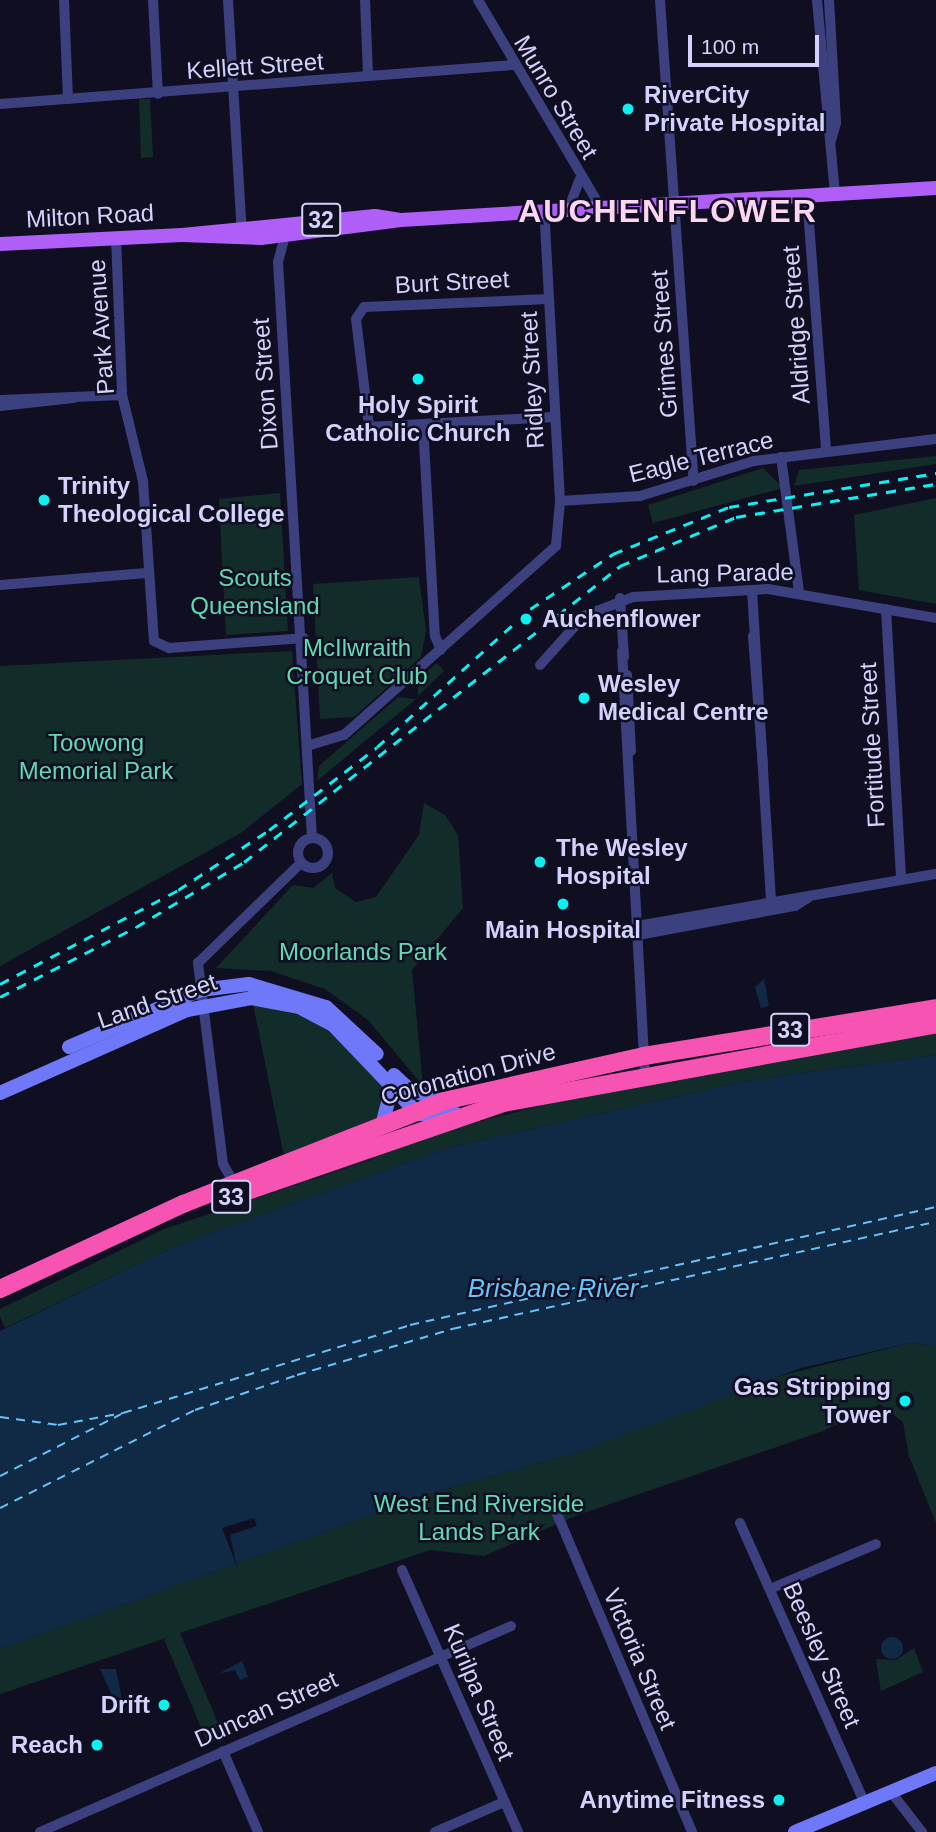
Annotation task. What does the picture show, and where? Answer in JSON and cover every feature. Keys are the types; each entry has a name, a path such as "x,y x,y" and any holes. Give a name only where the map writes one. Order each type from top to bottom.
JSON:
{"highway":[{"name":"Coronation Drive","path":"1,1293 234,1183 414,1110 444,1101 936,1008"},
{"name":"Coronation Drive","path":"1,1293 158,1226 463,1113 645,1064 936,1024"}],"main road":[{"name":"Milton Road","path":"242,232 261,238 401,220 936,188"},
{"name":"Milton Road","path":"0,244 242,232 375,216 401,220"},
{"name":"Land Street","path":"0,1084 202,997 249,984 307,997 357,1031 405,1086 444,1101"},
{"name":"Land Street","path":"0,1093 76,1054 202,997 251,998 299,1007 349,1038 414,1110"},
{"path":"383,1122 392,1085"},
{"path":"414,1110 424,1116 463,1113"},
{"path":"795,1832 936,1773"}],"street":[{"path":"64,0 68,99"},
{"path":"153,0 158,94"},
{"path":"228,0 242,232"},
{"path":"365,0 368,74"},
{"name":"Munro Street","path":"478,0 513,65 580,178 601,208"},
{"name":"Grimes Street","path":"660,0 694,481"},
{"path":"817,0 822,106 831,140 835,194"},
{"path":"828,0 836,123 831,140"},
{"name":"Kellett Street","path":"0,104 234,90 368,74 513,65"},
{"name":"Munro Street","path":"568,210 580,178"},
{"name":"Aldridge Street","path":"807,196 826,452"},
{"name":"Ridley Street","path":"441,650 556,546 560,501 544,210"},
{"name":"Dixon Street","path":"285,236 278,262 304,638 312,838"},
{"name":"Park Avenue","path":"116,237 122,395 143,481 147,573 154,641 174,648 304,638"},
{"path":"261,238 278,262"},
{"name":"Burt Street","path":"423,424 366,425 358,310 549,299"},
{"path":"0,400 29,401 122,395"},
{"path":"0,406 29,401"},
{"path":"307,746 338,740 441,650 435,636 423,424 555,417"},
{"name":"Eagle Terrace","path":"560,501 640,496 781,457 936,439"},
{"path":"781,457 799,592"},
{"path":"0,584 147,573"},
{"path":"752,590 754,706 763,768 771,901"},
{"name":"Lang Parade","path":"540,665 584,616 620,598 752,590 799,592 936,618"},
{"path":"620,598 645,1064"},
{"name":"Fortitude Street","path":"886,608 901,879"},
{"path":"312,838 325,844 327,858 314,869 301,863 298,850 312,838"},
{"path":"234,1183 223,1164 202,997 204,953 301,863"},
{"path":"637,931 771,901 808,898 936,874"},
{"path":"637,931 784,909 808,898"},
{"name":"Victoria Street","path":"552,1502 692,1832"},
{"name":"Beesley Street","path":"740,1523 864,1804"},
{"path":"770,1589 876,1544"},
{"name":"Kurilpa Street","path":"402,1570 517,1832"},
{"name":"Duncan Street","path":"40,1832 511,1626"},
{"path":"223,1751 258,1832"},
{"path":"891,1792 922,1832"},
{"path":"435,1832 504,1802"}],"green space":[{"path":"139,99 150,99 153,157 141,158"},
{"path":"936,456 936,464 794,486 799,470"},
{"path":"763,468 783,488 653,523 648,505"},
{"name":"Scouts Queensland","path":"280,493 288,631 226,635 219,499"},
{"path":"936,498 936,604 859,590 854,515"},
{"name":"McIlwraith Croquet Club","path":"419,577 426,631 421,657 354,717 320,719 313,584"},
{"name":"Toowong Memorial Park","path":"292,651 302,784 241,833 0,966 0,666"},
{"path":"437,663 444,671 418,696 418,679"},
{"path":"398,697 416,699 317,781 319,766"},
{"name":"Moorlands Park","path":"424,803 445,815 458,835 463,908 412,970 423,1086 368,1020 325,989 271,971 216,968 293,885 313,888 332,873 335,888 356,902 376,897 419,835"},
{"name":"Moorlands Park","path":"253,1004 302,1016 332,1033 385,1087 383,1115 284,1156"},
{"path":"936,1032 936,1055 751,1080 451,1147 180,1244 5,1328 0,1317 0,1309 164,1229 371,1160 413,1139 601,1090"},
{"name":"West End Riverside Lands Park","path":"910,1343 936,1346 936,1523 909,1456 903,1422 880,1404 823,1431 575,1516 484,1556 430,1550 180,1633 224,1737 208,1744 164,1639 175,1635 0,1694 0,1649 429,1494 579,1452 760,1381"},
{"path":"914,1648 923,1672 881,1691 876,1659 896,1660"}],"water":[{"path":"764,979 769,1006 761,1008 755,987"},
{"name":"Brisbane River","path":"936,1055 936,1346 910,1343 801,1368 579,1452 429,1494 0,1649 0,1331 180,1244 451,1147 751,1080"},
{"path":"892,1637 900,1640 903,1648 900,1656 892,1659 884,1656 881,1648 884,1640"},
{"path":"242,1661 248,1677 240,1680 235,1670 218,1674"},
{"path":"100,1669 116,1669 122,1699 115,1702"}],"pier":[{"path":"254,1518 257,1526 230,1535 237,1567 222,1528"}],"ferry route":[{"path":"0,1417 58,1425 123,1413 410,1325 936,1207"},
{"path":"0,1508 195,1410 297,1375 452,1329 936,1222"},
{"path":"0,1476 121,1414"}],"railway":[{"path":"0,984 178,890 269,830 377,747 530,609 613,554 729,507 936,473"},
{"path":"0,997 136,927 244,862 620,566 736,517 936,484"}],"place":[{"name":"RiverCity Private Hospital","path":"628,109"},
{"name":"Holy Spirit Catholic Church","path":"418,379"},
{"name":"Trinity Theological College","path":"44,500"},
{"name":"Auchenflower","path":"526,619"},
{"name":"Wesley Medical Centre","path":"584,698"},
{"name":"The Wesley Hospital","path":"540,862"},
{"name":"Main Hospital","path":"563,904"},
{"name":"Gas Stripping Tower","path":"905,1401"},
{"name":"Drift","path":"164,1705"},
{"name":"Reach","path":"97,1745"},
{"name":"Anytime Fitness","path":"779,1800"}],"district":[{"name":"AUCHENFLOWER","path":"668,211"}]}
